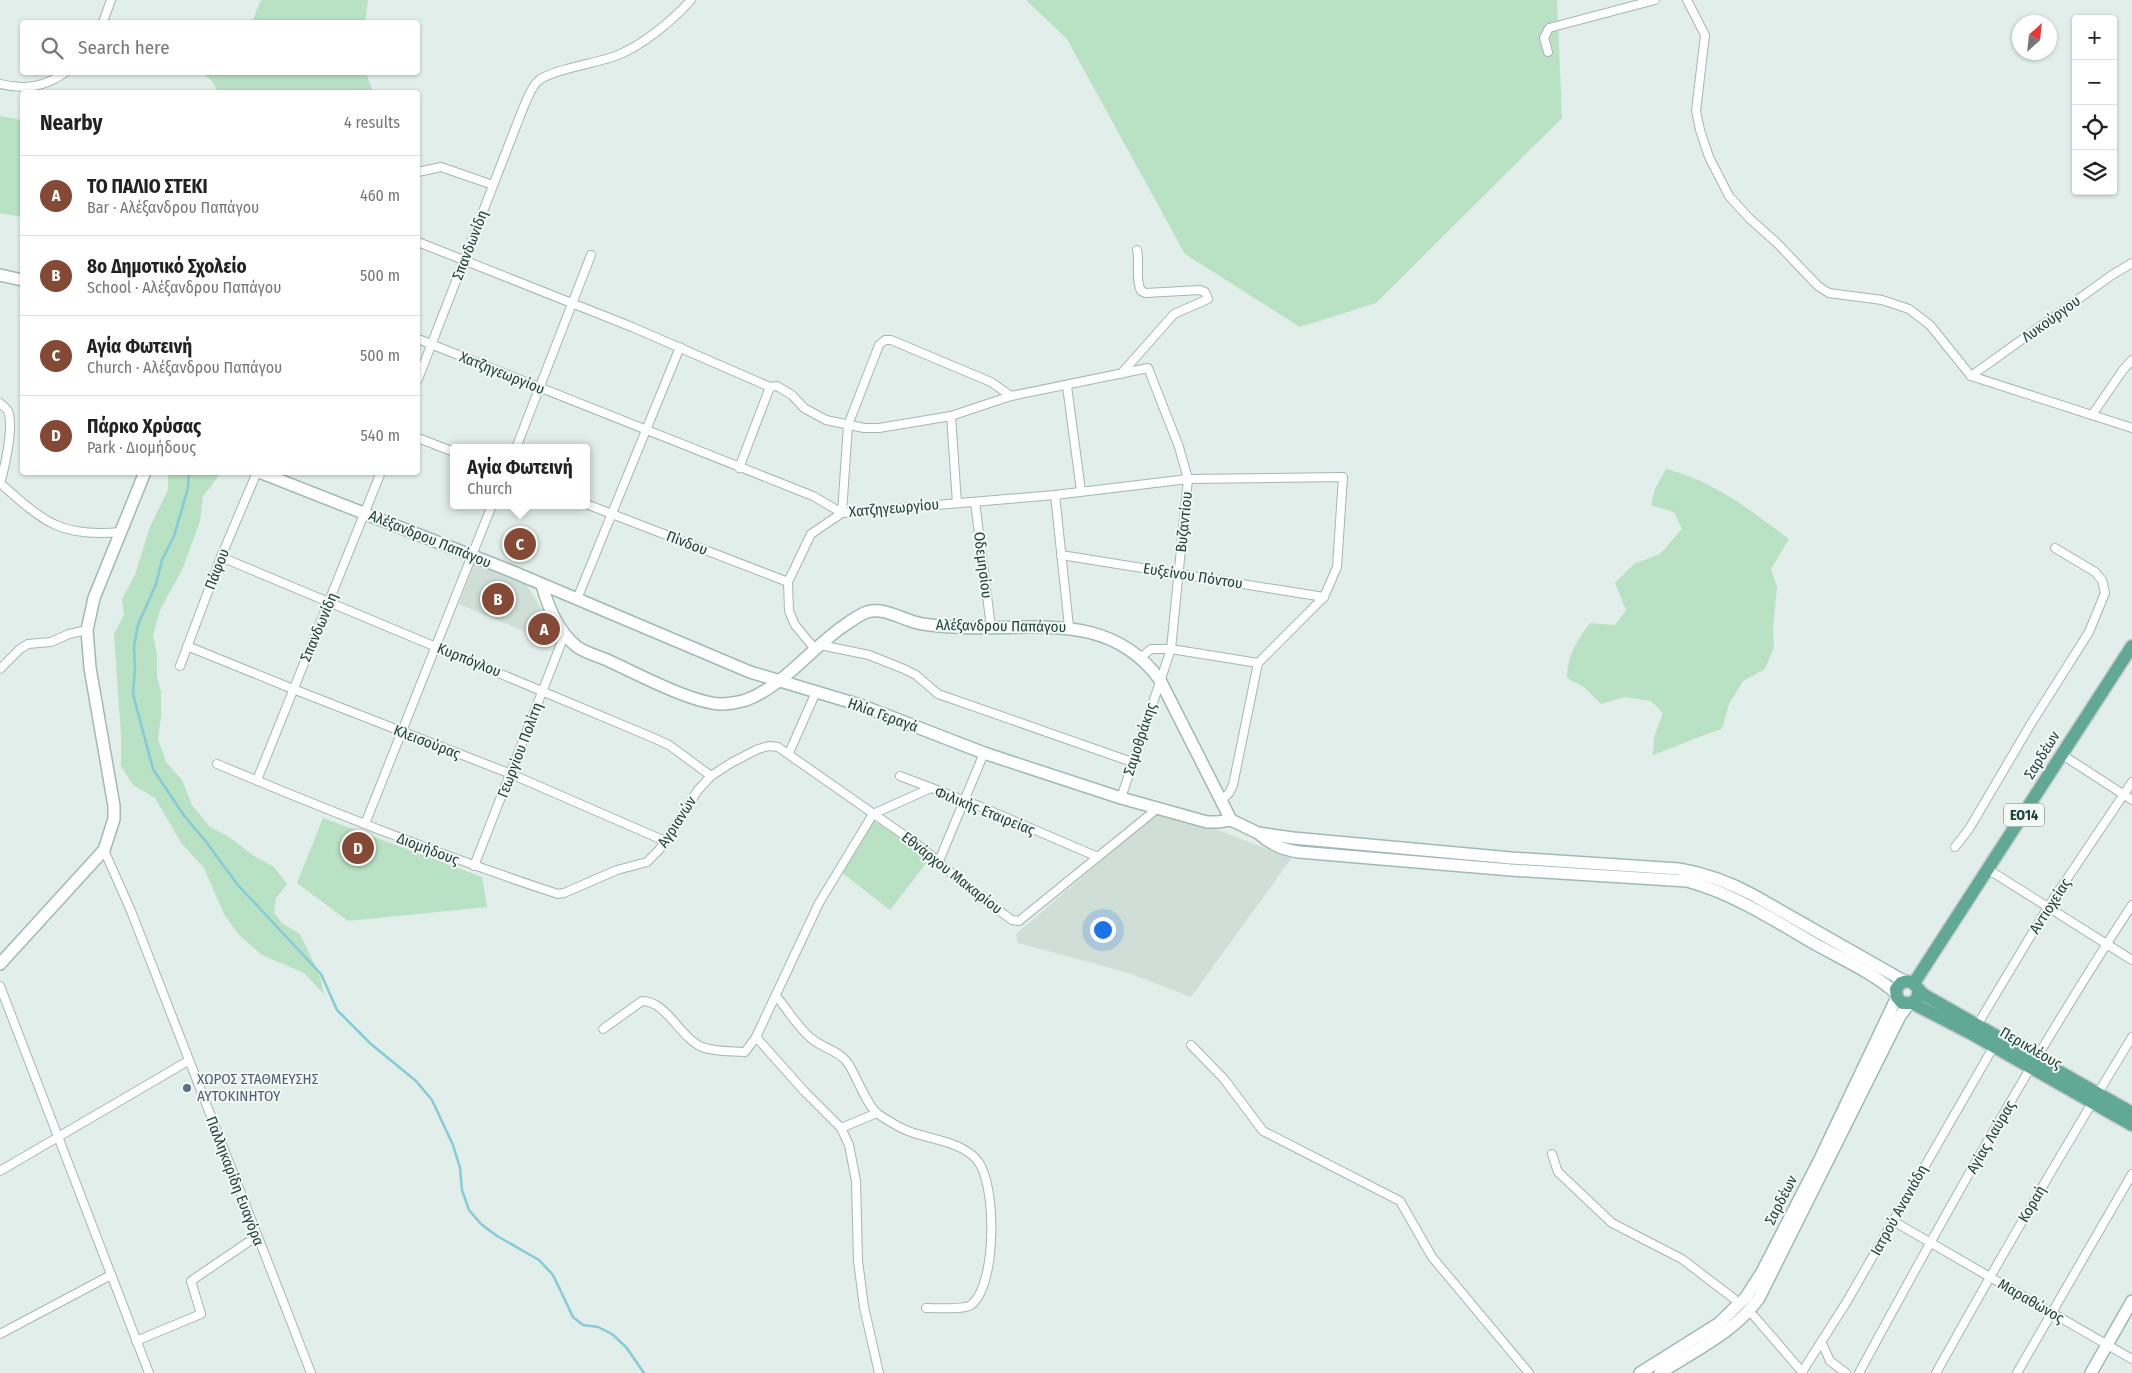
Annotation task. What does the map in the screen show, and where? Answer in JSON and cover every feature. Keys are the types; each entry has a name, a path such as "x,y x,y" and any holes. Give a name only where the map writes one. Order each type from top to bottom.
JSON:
{"main road":[{"name":"Σαρδέων","path":"1912,985 1989,870 2061,754 2130,652"},
{"name":"ΕΟ14","path":"1896,995 1898,986 1912,985 1918,998 1910,1003"},
{"name":"Περικλέους","path":"1912,985 1975,1029 2095,1097 2132,1113"},
{"path":"1896,995 1902,1002 1910,1003"},
{"name":"Περικλέους","path":"1910,1003 1975,1029 1994,1046 2034,1063"},
{"name":"Περικλέους","path":"2095,1097 2132,1125"}],"street":[{"path":"104,20 111,0"},
{"name":"Σπανδωνίδη","path":"420,374 522,111 537,82 560,72 619,55 644,40 676,16 691,0"},
{"path":"1548,52 1544,38 1548,28 1656,0"},
{"path":"1687,0 1706,35 1696,111 1709,157 1729,196 1818,286 1829,293 1882,300 1909,309 1930,325 1971,376 2132,428"},
{"path":"0,84 22,88 37,86 55,80 62,75"},
{"path":"420,172 440,167 493,185"},
{"path":"420,243 680,347 770,387 777,386 792,395 804,408 818,416 864,428 879,428 951,416 1011,396 1121,374 1174,314 1208,300 1205,292 1200,290 1146,293 1141,290 1138,281 1140,263 1137,250"},
{"path":"518,444 591,255"},
{"name":"Λυκούργου","path":"1971,376 2112,275 2132,263"},
{"path":"0,275 20,280"},
{"name":"Χατζηγεωργίου","path":"420,340 813,496 842,513 1055,496 1081,491 1188,479 1343,477 1337,567 1324,596"},
{"path":"1011,396 991,382 897,342 885,340 878,345 848,425 842,513 810,534 788,582 789,611 795,625 818,647 869,655 916,675 938,694 1132,762"},
{"path":"577,600 680,347"},
{"path":"2092,415 2132,360"},
{"name":"Βυζαντίου","path":"1121,374 1148,368 1179,447 1188,479 1186,516 1170,649 1160,680"},
{"path":"1067,386 1081,491"},
{"path":"739,468 770,387"},
{"path":"0,402 8,411 9,431 6,463 0,483 34,513 62,529 97,534 121,532"},
{"path":"951,416 957,503"},
{"path":"420,439 450,450"},
{"path":"0,964 104,850 114,820 114,806 90,668 87,630 94,598 144,475"},
{"name":"Πάφου","path":"180,666 220,557 257,475"},
{"name":"Αλέξανδρου Παπάγου","path":"266,475 471,555 542,585 551,613 577,647 686,695 720,704 745,700 779,681 854,619 866,612 876,610 888,612 919,624 954,628 1069,627 1112,640 1140,658 1160,680 1231,820"},
{"name":"Σπανδωνίδη","path":"257,780 380,475"},
{"path":"1055,496 1069,627"},
{"name":"Οδεμησίου","path":"975,502 992,628"},
{"name":"Πίνδου","path":"590,505 788,582"},
{"path":"365,824 490,509"},
{"path":"1955,847 1969,829 2032,722 2089,632 2104,592 2102,580 2095,572 2055,548"},
{"name":"Ευξείνου Πόντου","path":"1061,555 1324,596"},
{"name":"Κυρπόγλου","path":"220,557 329,604 543,690 669,746 711,776"},
{"name":"Ηλία Γεραγά","path":"542,585 750,672 860,705 984,752 1121,798 1207,822 1231,820"},
{"path":"1222,800 1229,793 1233,785 1258,663 1324,596"},
{"path":"0,669 20,648 28,644 51,642 68,634 87,630"},
{"name":"Γεωργίου Πολίτη","path":"474,866 562,641 568,637"},
{"name":"Κλεισούρας","path":"187,646 511,774 665,841"},
{"path":"1140,658 1151,649 1170,649 1258,663"},
{"name":"Σαμοθράκης","path":"1121,798 1160,680"},
{"path":"789,753 816,692"},
{"name":"Αγριανών","path":"558,894 617,870 647,862 665,841 689,802 711,776 731,763 758,749 778,747 789,753"},
{"path":"939,861 984,752"},
{"name":"Εθνάρχου Μακαρίου","path":"789,753 921,846 976,894 1012,920 1019,921 1158,808"},
{"path":"2061,754 2132,800"},
{"name":"Διομήδους","path":"217,764 474,866 558,894"},
{"path":"900,776 931,788"},
{"name":"Αντιοχείας","path":"1975,1029 2048,907 2132,782"},
{"name":"Φιλικής Εταιρείας","path":"873,814 931,788 964,800 1098,857"},
{"path":"603,1028 642,1000 650,1000 701,1047 745,1052 756,1037 819,903 873,814"},
{"path":"1231,820 1258,833 1276,846 1299,852 1511,870 1651,878 1713,888 1739,900 1875,978 1896,995"},
{"path":"1258,833 1303,839 1511,858 1679,869 1705,874 1729,882 1912,985"},
{"name":"Παλληκαρίδη Ευαγόρα","path":"104,850 131,911 310,1373"},
{"path":"1989,870 2132,960"},
{"name":"Αγίας Λαύρας","path":"1859,1373 1930,1242 2034,1063 2106,944 2132,905"},
{"path":"0,986 149,1373"},
{"name":"Σαρδέων","path":"1640,1373 1718,1324 1746,1297 1762,1272 1819,1161 1896,995"},
{"path":"776,996 812,1039 848,1062 855,1079 877,1114 910,1132 960,1148 969,1153 977,1160 987,1180 989,1190 990,1256 983,1289 973,1304 967,1307 926,1308"},
{"name":"Σαρδέων","path":"1660,1373 1732,1327 1759,1298 1900,1016 1910,1003"},
{"path":"756,1037 776,1061 841,1128 849,1145 856,1181 858,1261 864,1307 879,1373"},
{"name":"Κοραή","path":"1936,1373 1989,1277 2132,1037"},
{"path":"1191,1045 1224,1079 1263,1131 1400,1201 1432,1257 1529,1373"},
{"name":"Ιατρού Ανανιάδη","path":"1803,1372 1994,1046"},
{"path":"0,1171 188,1061"},
{"path":"841,1128 877,1114"},
{"path":"1552,1154 1558,1172 1612,1223 1682,1259 1733,1298"},
{"path":"2017,1373 2132,1174"},
{"name":"Μαραθώνος","path":"1893,1221 2132,1359"},
{"path":"136,1341 200,1314 191,1281 257,1236"},
{"path":"0,1334 112,1274"},
{"path":"2091,1373 2132,1301"},
{"path":"1754,1316 1803,1372"},
{"path":"1822,1342 1830,1361 1846,1373"}],"shaded area":[{"path":"475,561 523,579 557,635 558,643 555,644 459,604"},
{"path":"1157,813 1221,831 1277,853 1293,856 1191,997 1129,973 1018,943 1016,934"}],"green space":[{"path":"261,0 368,0 365,20 253,20"},
{"path":"1026,0 1557,0 1562,118 1376,303 1300,327 1185,254 1067,39"},
{"path":"204,75 367,75 372,90 217,90 212,81"},
{"path":"0,116 20,120 20,217 0,213"},
{"path":"1666,469 1683,474 1716,489 1746,507 1789,539 1771,569 1777,587 1773,627 1774,647 1765,669 1743,681 1729,704 1722,729 1653,755 1654,737 1663,713 1651,701 1625,697 1601,704 1584,687 1567,678 1569,662 1574,649 1590,623 1615,625 1626,610 1615,583 1634,564 1660,554 1682,529 1674,512 1651,505 1655,489"},
{"path":"168,475 219,475 203,496 200,521 183,568 160,610 153,635 157,655 157,677 161,692 161,717 158,739 166,762 182,780 192,805 209,826 274,867 287,884 276,898 274,913 283,924 300,934 320,976 324,994 304,973 262,955 240,936 225,916 204,868 182,844 155,798 133,785 121,766 121,736 114,634 124,615 122,599 135,575 150,527 168,490"},
{"path":"323,818 482,877 487,907 348,921 297,883"},
{"path":"873,820 930,858 890,910 841,872"}],"waterway":[{"path":"189,475 188,488 174,536 162,560 156,584 138,625 134,646 133,694 153,769 185,817 204,839 237,884 321,974 337,1010 371,1044 416,1081 432,1100 453,1145 460,1168 462,1190 469,1210 481,1224 497,1236 539,1260 553,1275 573,1317 583,1325 598,1327 612,1334 626,1347 644,1373"}],"place":[{"name":"Αγία Φωτεινή","path":"520,544"},
{"name":"8ο Δημοτικό Σχολείο","path":"498,599"},
{"name":"ΤΟ ΠΑΛΙΟ ΣΤΕΚΙ","path":"544,629"},
{"name":"Πάρκο Χρύσας","path":"358,848"},
{"name":"ΧΩΡΟΣ ΣΤΑΘΜΕΥΣΗΣ ΑΥΤΟΚΙΝΗΤΟΥ","path":"187,1088"}]}
